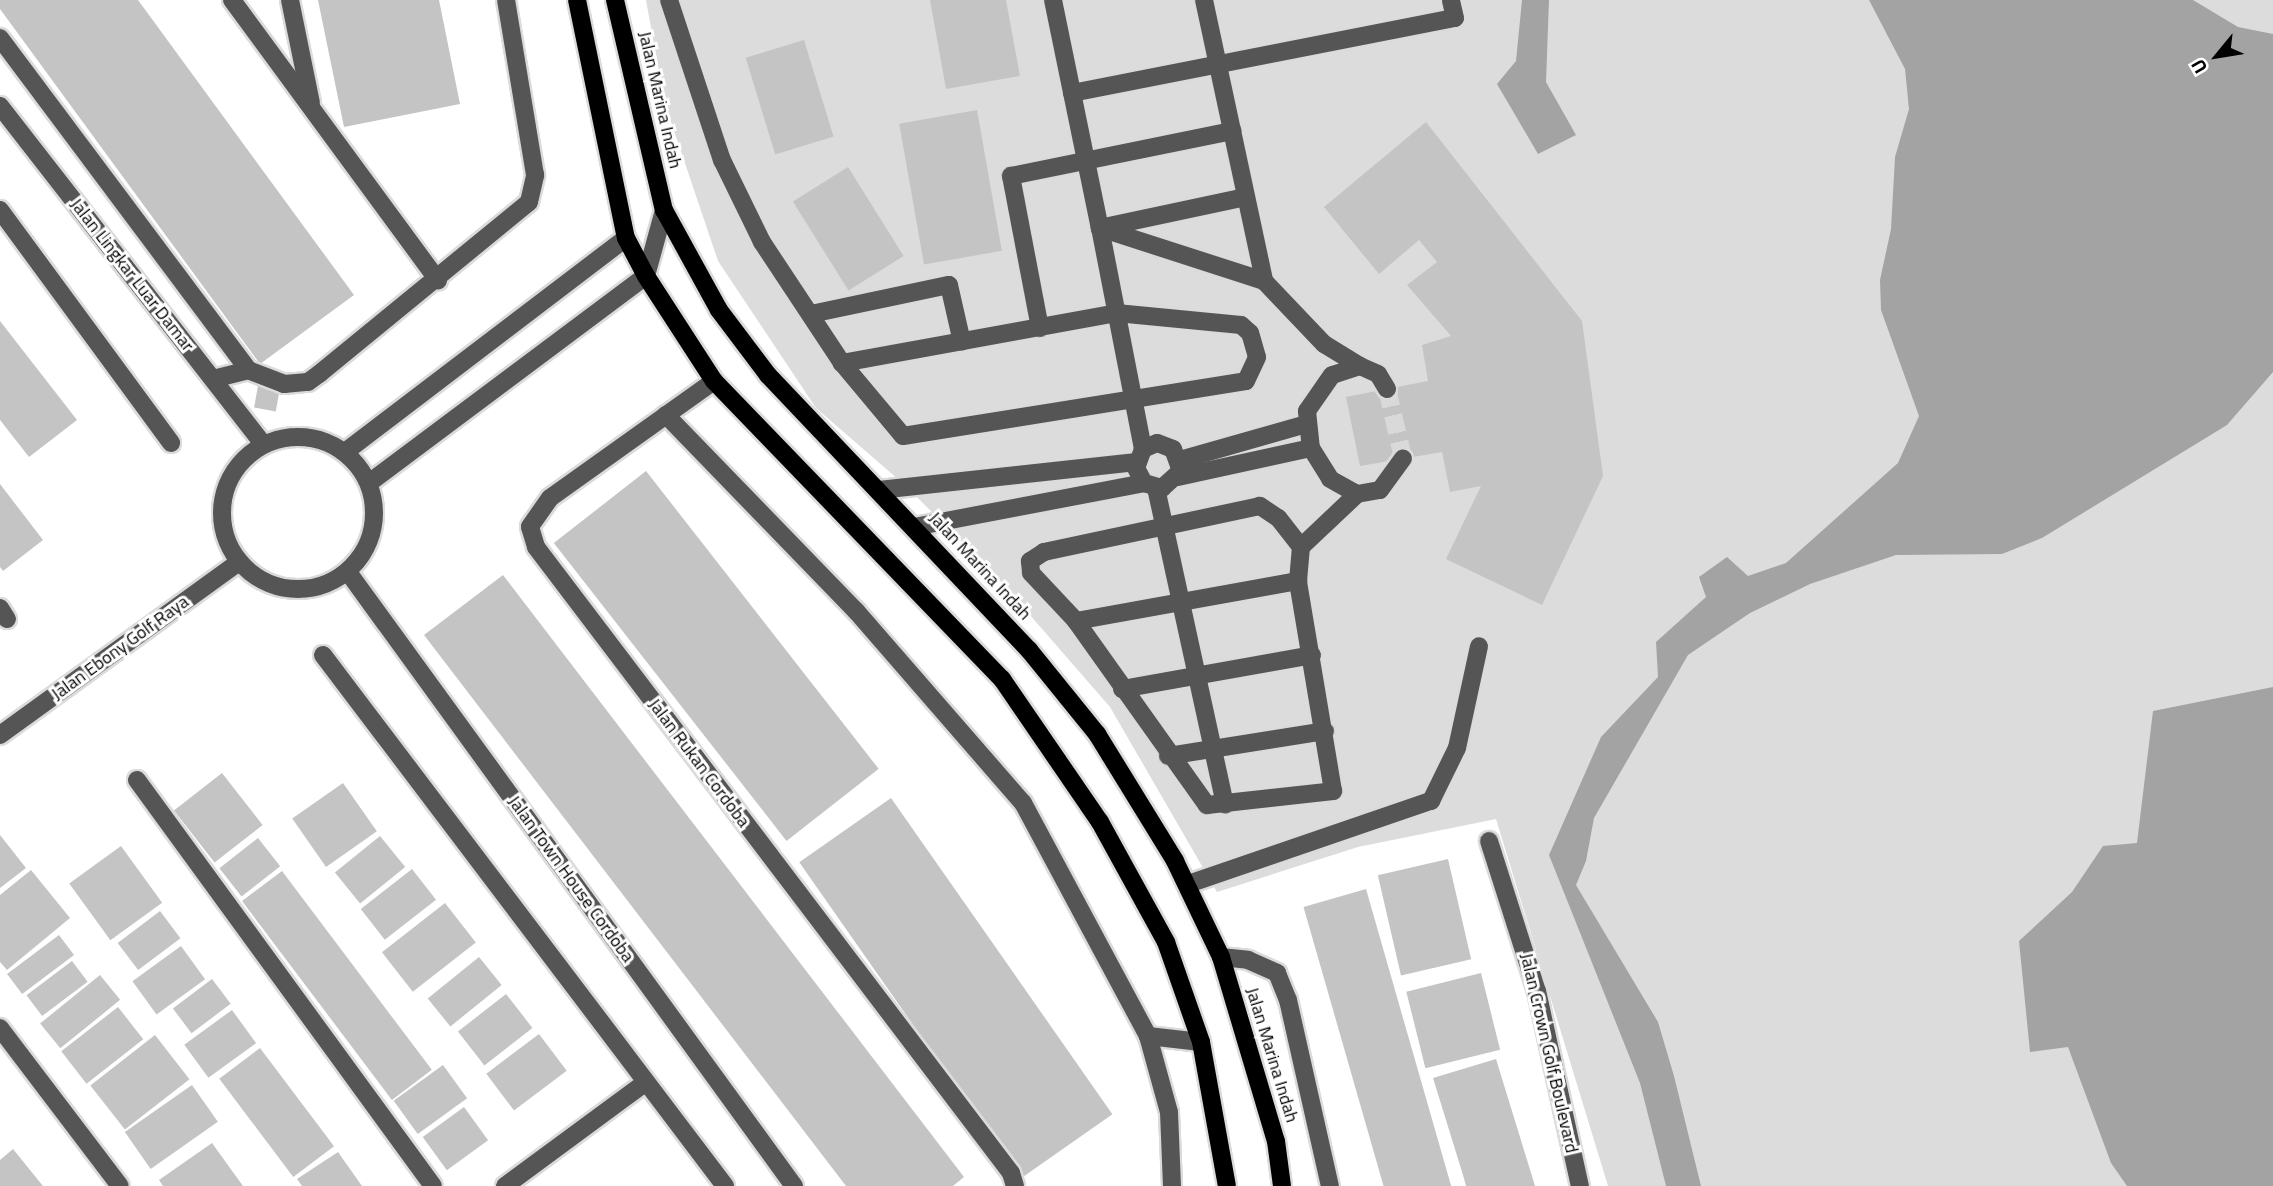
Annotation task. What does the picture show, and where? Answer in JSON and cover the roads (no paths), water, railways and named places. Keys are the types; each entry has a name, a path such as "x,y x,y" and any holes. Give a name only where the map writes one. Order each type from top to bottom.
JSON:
{"main road":[{"path":"577,0 626,238 646,276 714,381 1002,679 1100,822 1162,931 1201,1042 1227,1186"},
{"name":"Jalan Marina Indah","path":"615,0 664,210 719,310 768,374 1029,650 1097,734 1188,884 1221,957 1276,1141 1282,1186"}],"street":[{"path":"232,0 438,281"},
{"path":"290,0 312,108"},
{"path":"0,38 248,370 284,384 308,382 438,281 529,202 534,189 506,0"},
{"path":"669,0 722,160 762,242 842,363 898,433 910,438 1132,403 1246,381 1257,357 1250,333 1241,325 1117,313 842,363"},
{"path":"1053,0 1117,313 1140,456 1167,525 1225,805"},
{"path":"1204,0 1264,281"},
{"path":"1072,93 1455,18 1451,0"},
{"name":"Jalan Lingkar Luar Damar","path":"0,106 264,444"},
{"path":"1040,328 1011,176 1231,131"},
{"path":"1100,228 1246,197"},
{"path":"0,210 171,443"},
{"path":"369,483 646,276 664,210"},
{"path":"1100,228 1264,281 1324,344 1378,374 1387,389"},
{"path":"345,452 626,238"},
{"path":"811,314 949,285 962,342"},
{"path":"1357,494 1331,479 1311,448 1306,424 1312,399 1323,384 1360,366"},
{"path":"212,379 248,370"},
{"name":"Jalan Rukan Cordoba","path":"714,381 550,498 530,527 536,547 1011,1173 1015,1186"},
{"path":"667,415 856,611 1023,803 1148,1036 1170,1112 1172,1186"},
{"path":"914,527 1150,485 1179,468 1306,424"},
{"path":"305,436 345,452 369,483 373,531 348,572 304,590 257,578 239,562 222,520 223,497 245,458 264,444 305,436"},
{"path":"879,490 1140,456 1166,444 1179,468"},
{"path":"1179,468 1311,448"},
{"path":"1300,547 1357,494 1380,490 1403,458"},
{"path":"1259,506 1278,518 1300,547 1298,581 1325,731 1331,793 1225,805 1203,802 1076,621 1031,573 1030,561 1044,552 1167,525 1259,506"},
{"name":"Jalan Ebony Golf Raya","path":"0,735 239,562"},
{"name":"Jalan Town House Cordoba","path":"348,572 794,1186"},
{"path":"1076,621 1182,599 1298,581"},
{"path":"1188,884 1431,801 1457,748 1479,646"},
{"path":"323,655 725,1186"},
{"path":"1122,689 1312,655"},
{"path":"1168,755 1215,750 1325,731"},
{"path":"137,779 433,1186"},
{"name":"Jalan Crown Golf Boulevard","path":"1489,841 1537,991 1580,1186"},
{"path":"1221,957 1248,960 1277,973 1288,1000 1330,1186"},
{"path":"0,1028 120,1186"},
{"path":"1148,1036 1201,1042"},
{"path":"505,1186 646,1082"}],"tunnel":[{"path":"1387,389 1403,458"}]}
